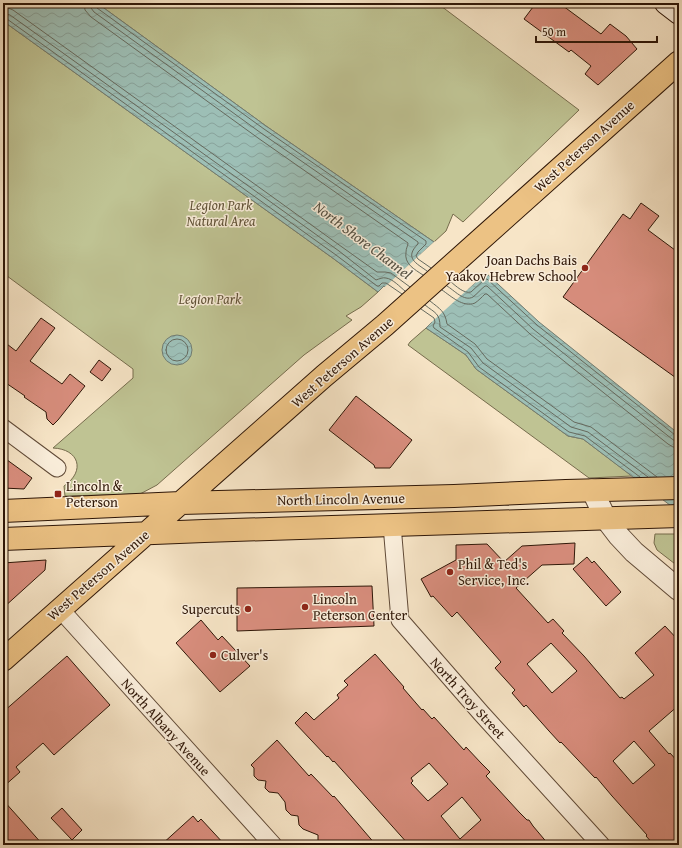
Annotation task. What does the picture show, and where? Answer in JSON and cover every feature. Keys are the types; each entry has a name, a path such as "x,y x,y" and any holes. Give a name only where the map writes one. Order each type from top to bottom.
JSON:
{"main road":[{"path":"666,3 679,13"},
{"name":"West Peterson Avenue","path":"3,660 471,248 679,62"},
{"name":"North Lincoln Avenue","path":"3,511 181,503 679,488"},
{"name":"North Lincoln Avenue","path":"3,539 679,516"}],"street":[{"path":"3,428 57,468"},
{"path":"592,490 606,519 619,536 634,552 679,590"},
{"name":"North Troy Street","path":"392,525 400,620 481,713 601,845"},
{"name":"North Albany Avenue","path":"60,609 273,845"}],"green space":[{"path":"97,3 437,3 579,110 463,222 453,214 446,231 434,242 266,126"},
{"name":"Legion Park","path":"3,21 378,292 361,307 346,316 352,320 304,355 157,485 140,494 65,496 64,486 75,474 77,468 76,462 74,457 69,452 62,449 53,448 133,378 133,369 3,273"},
{"path":"426,328 466,355 476,369 568,436 583,439 632,476 589,478 408,345"},
{"path":"655,534 679,534 679,567 657,550 654,543"}],"water":[{"name":"North Shore Channel","path":"3,3 97,3 266,126 434,242 420,255 468,289 486,273 539,322 679,434 679,512 583,439 568,436 476,369 466,355 426,328 432,322 384,286 378,292 3,21"},
{"path":"177,335 188,339 192,350 188,361 177,365 166,361 162,350 166,339"}],"pier":[{"path":"435,241 435,244 423,255 468,287 485,271 488,271 424,329 429,322 385,289 377,294"}],"building":[{"path":"536,3 559,3 601,34 610,24 626,36 637,49 598,85 585,74 591,66 571,50 569,52 524,19"},
{"path":"641,203 659,216 648,230 679,253 679,380 563,297 623,214 630,219"},
{"path":"41,318 55,328 30,361 62,384 70,374 85,386 53,425 47,419 46,412 3,381 3,341 16,351"},
{"path":"99,360 111,369 102,381 90,372"},
{"path":"356,396 412,440 390,468 375,468 374,465 329,430"},
{"path":"3,457 32,478 24,489 3,488"},
{"path":"575,543 574,564 542,565 516,588 548,623 553,619 564,631 562,633 620,698 622,697 624,699 654,675 635,653 665,626 679,641 679,705 649,731 679,763 679,845 654,845 596,777 595,778 561,742 560,743 526,705 524,707 512,693 515,690 495,668 501,662 457,612 452,617 433,596 431,597 421,579 456,560 456,545 487,544 504,562 522,546","holes":["551,643 577,671 552,693 527,664","634,741 655,765 633,784 613,761"]},
{"path":"587,557 592,563 594,561 621,592 606,606 573,569"},
{"path":"46,560 45,570 3,608 3,563"},
{"name":"Lincoln Peterson Center","path":"372,586 374,626 237,631 237,588"},
{"name":"Culver's","path":"201,620 218,640 222,636 250,666 220,692 176,643"},
{"path":"375,654 422,710 423,709 432,719 434,717 464,750 466,747 490,772 486,776 519,812 527,820 529,820 549,845 409,845 334,761 333,762 328,756 327,757 295,723 306,712 314,720 339,698 337,695 348,685 344,681","holes":["429,763 448,784 428,801 411,783 413,781 411,778","462,797 481,820 460,839 441,816"]},
{"path":"67,656 110,705 54,755 43,743 16,767 20,772 3,787 3,712"},
{"path":"277,740 309,776 311,774 333,797 334,796 376,845 318,845 318,835 303,829 299,825 298,816 291,815 286,810 285,802 278,793 269,792 265,788 266,781 258,780 254,776 254,768 251,765"},
{"path":"3,800 28,828 43,845 3,845"},
{"path":"62,808 82,830 72,840 51,818"},
{"path":"193,816 198,822 201,819 225,845 161,845"}],"place":[{"name":"Joan Dachs Bais Yaakov Hebrew School","path":"585,268"},
{"name":"Lincoln & Peterson","path":"58,494"},
{"name":"Phil & Ted's Service, Inc.","path":"450,572"},
{"name":"Lincoln Peterson Center","path":"305,607"},
{"name":"Supercuts","path":"248,609"},
{"name":"Culver's","path":"213,655"}],"park label":[{"name":"Legion Park Natural Area","path":"221,214"}]}
